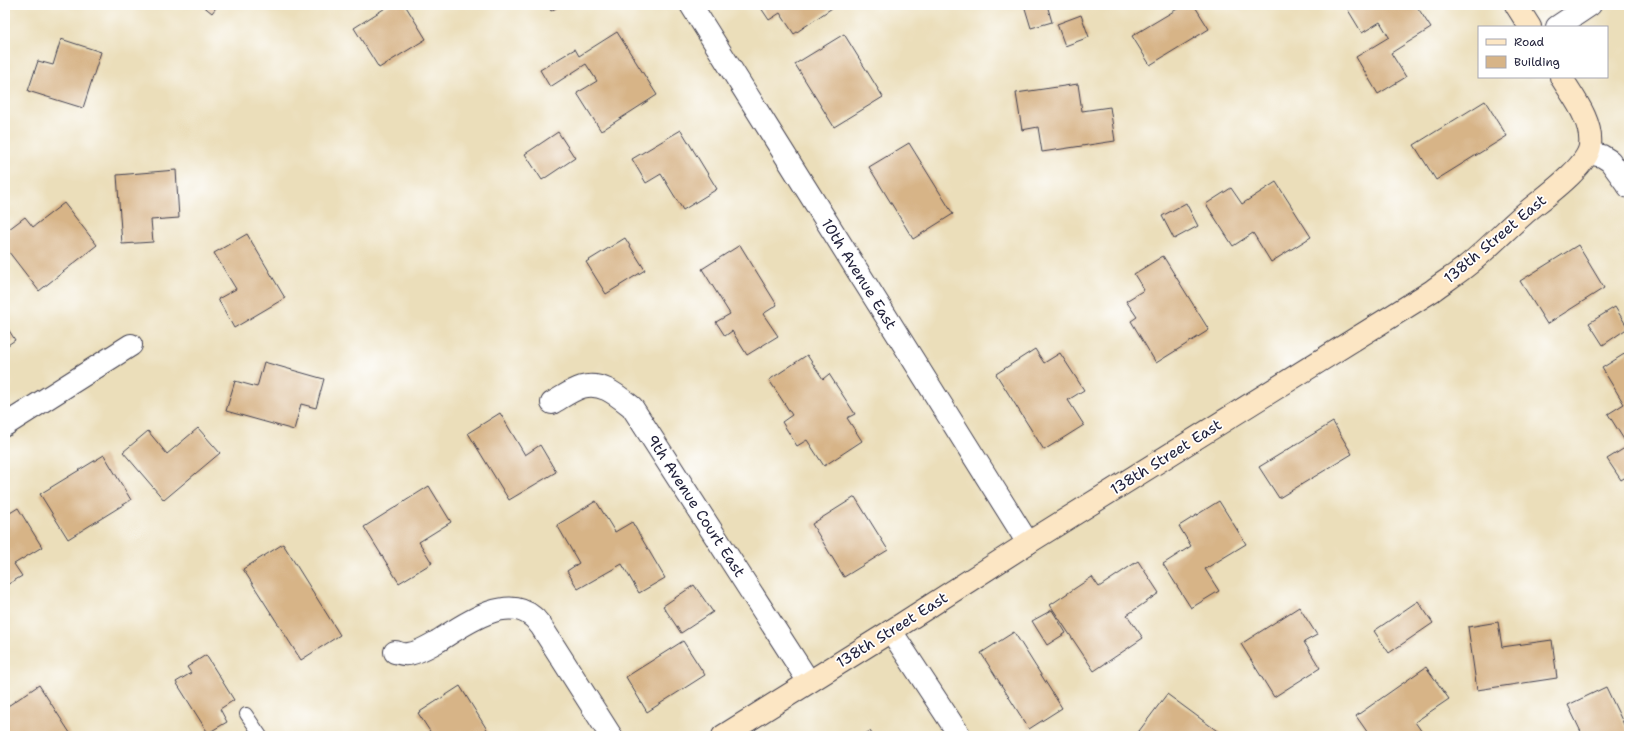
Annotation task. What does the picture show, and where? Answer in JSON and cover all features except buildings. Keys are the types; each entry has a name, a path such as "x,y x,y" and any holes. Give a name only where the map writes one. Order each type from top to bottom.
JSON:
{"street":[{"name":"10th Avenue East","path":"691,5 1028,543"},
{"path":"1516,5 1529,26"},
{"path":"1558,26 1590,5"},
{"path":"1562,78 1582,111 1590,132 1589,153 1602,156 1610,161 1629,187"},
{"name":"138th Street East","path":"723,736 1437,287 1465,267 1524,214 1569,177 1589,153"},
{"path":"5,425 131,345"},
{"name":"9th Avenue Court East","path":"552,403 582,387 598,386 613,392 632,407 810,682"},
{"path":"395,652 408,654 428,647 490,611 506,608 518,609 533,616 541,626 611,736"},
{"path":"891,631 960,736"}],"lane":[{"path":"246,714 261,736"}]}
